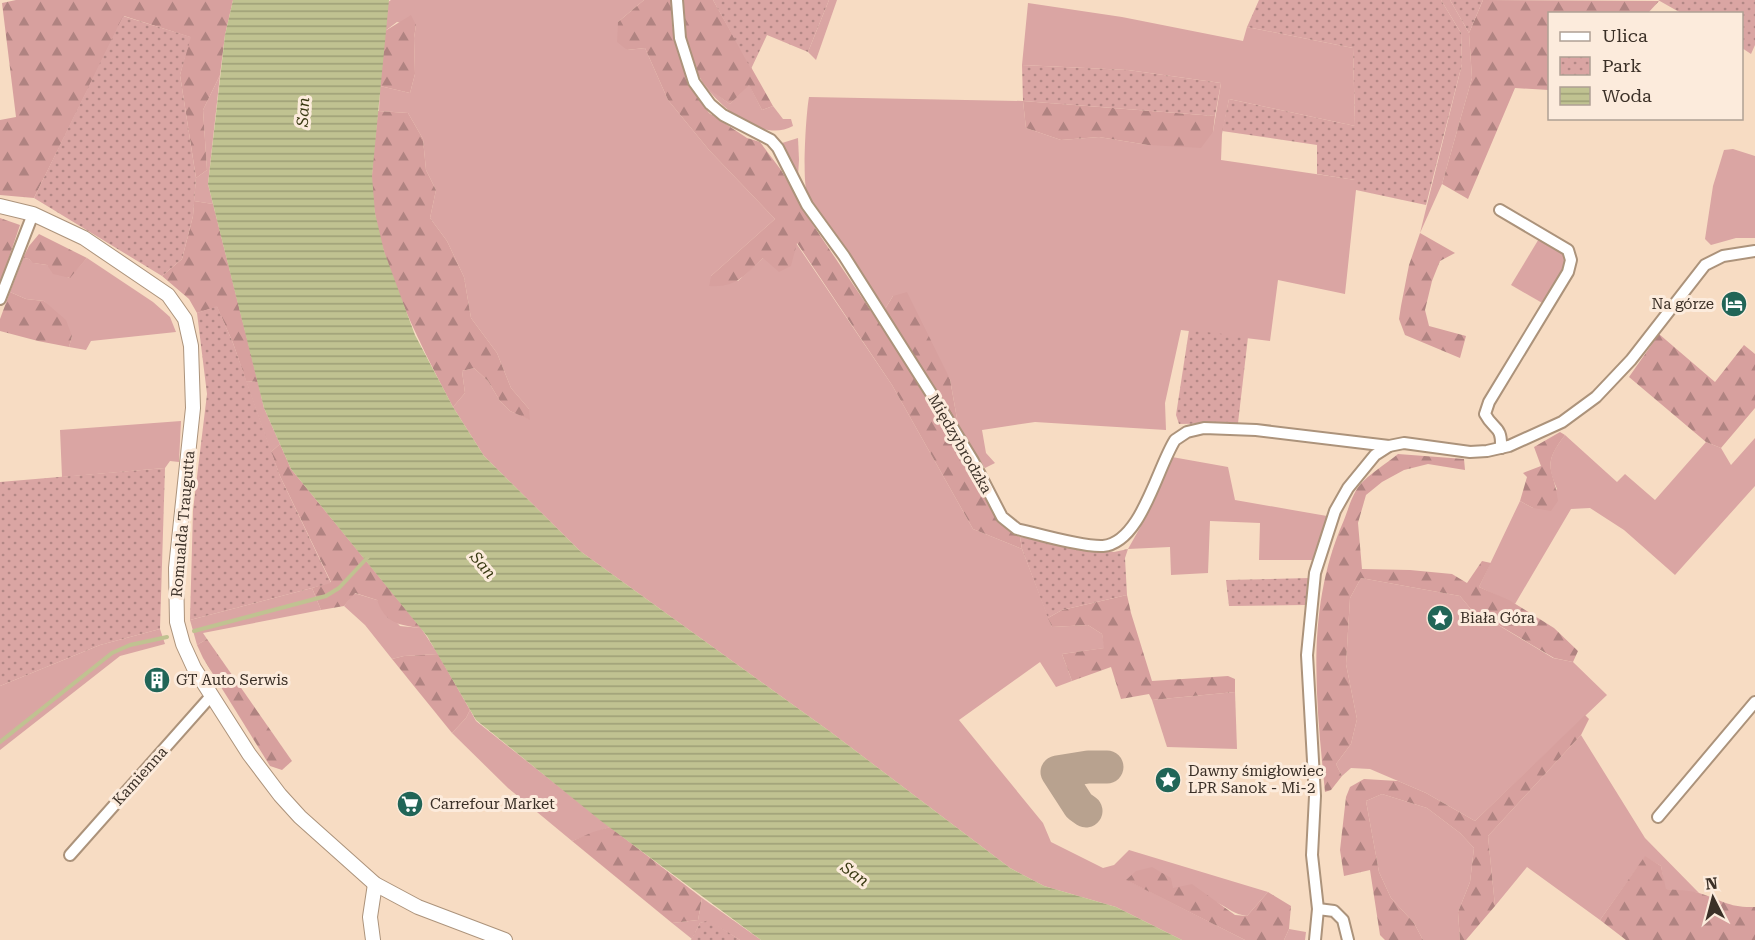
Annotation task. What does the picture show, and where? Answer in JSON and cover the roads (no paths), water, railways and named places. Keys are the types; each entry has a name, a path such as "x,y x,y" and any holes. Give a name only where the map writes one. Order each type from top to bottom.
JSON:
{"street":[{"name":"Międzybrodzka","path":"677,0 680,38 694,82 710,104 723,115 771,140 778,148 807,205 844,256 948,420 973,461 1002,517 1017,529 1095,545 1118,541 1133,527 1175,440 1196,429 1256,430 1389,447"},
{"name":"Romualda Traugutta","path":"0,206 33,214 84,238 168,296 185,319 191,346 193,408 178,544 177,621 183,644 211,696 249,754 280,795 320,837 375,884 418,907 505,940"},
{"path":"1500,210 1568,250 1571,260 1568,272 1489,402 1485,414 1502,436 1501,448"},
{"path":"0,299 33,214"},
{"path":"1316,940 1318,909 1312,855 1315,796 1307,654 1315,573 1335,511 1348,488 1375,455 1389,447 1404,443 1470,452 1501,448 1529,439 1559,423 1596,397 1631,360 1705,265 1723,256 1755,251"},
{"name":"Kamienna","path":"70,855 211,696"},
{"path":"1658,817 1755,702"},
{"path":"373,940 370,917 375,884"},
{"path":"1318,909 1334,910 1343,920 1348,940"}],"water":[{"name":"San","path":"233,0 389,0 372,176 375,213 384,251 415,335 453,407 484,456 580,551 832,733 1010,868 1044,886 1116,907 1182,940 761,940 601,821 476,720 427,636 291,469 264,408 208,184 225,35"}],"waterway":[{"path":"194,631 326,596 339,588 368,557"},
{"path":"0,742 112,653 130,645 167,637"}],"place":[{"name":"Na górze","path":"1734,304"},
{"name":"Biała Góra","path":"1440,618"},
{"name":"GT Auto Serwis","path":"157,680"},
{"name":"Dawny śmigłowiec LPR Sanok - Mi-2","path":"1168,780"},
{"name":"Carrefour Market","path":"410,804"}]}
